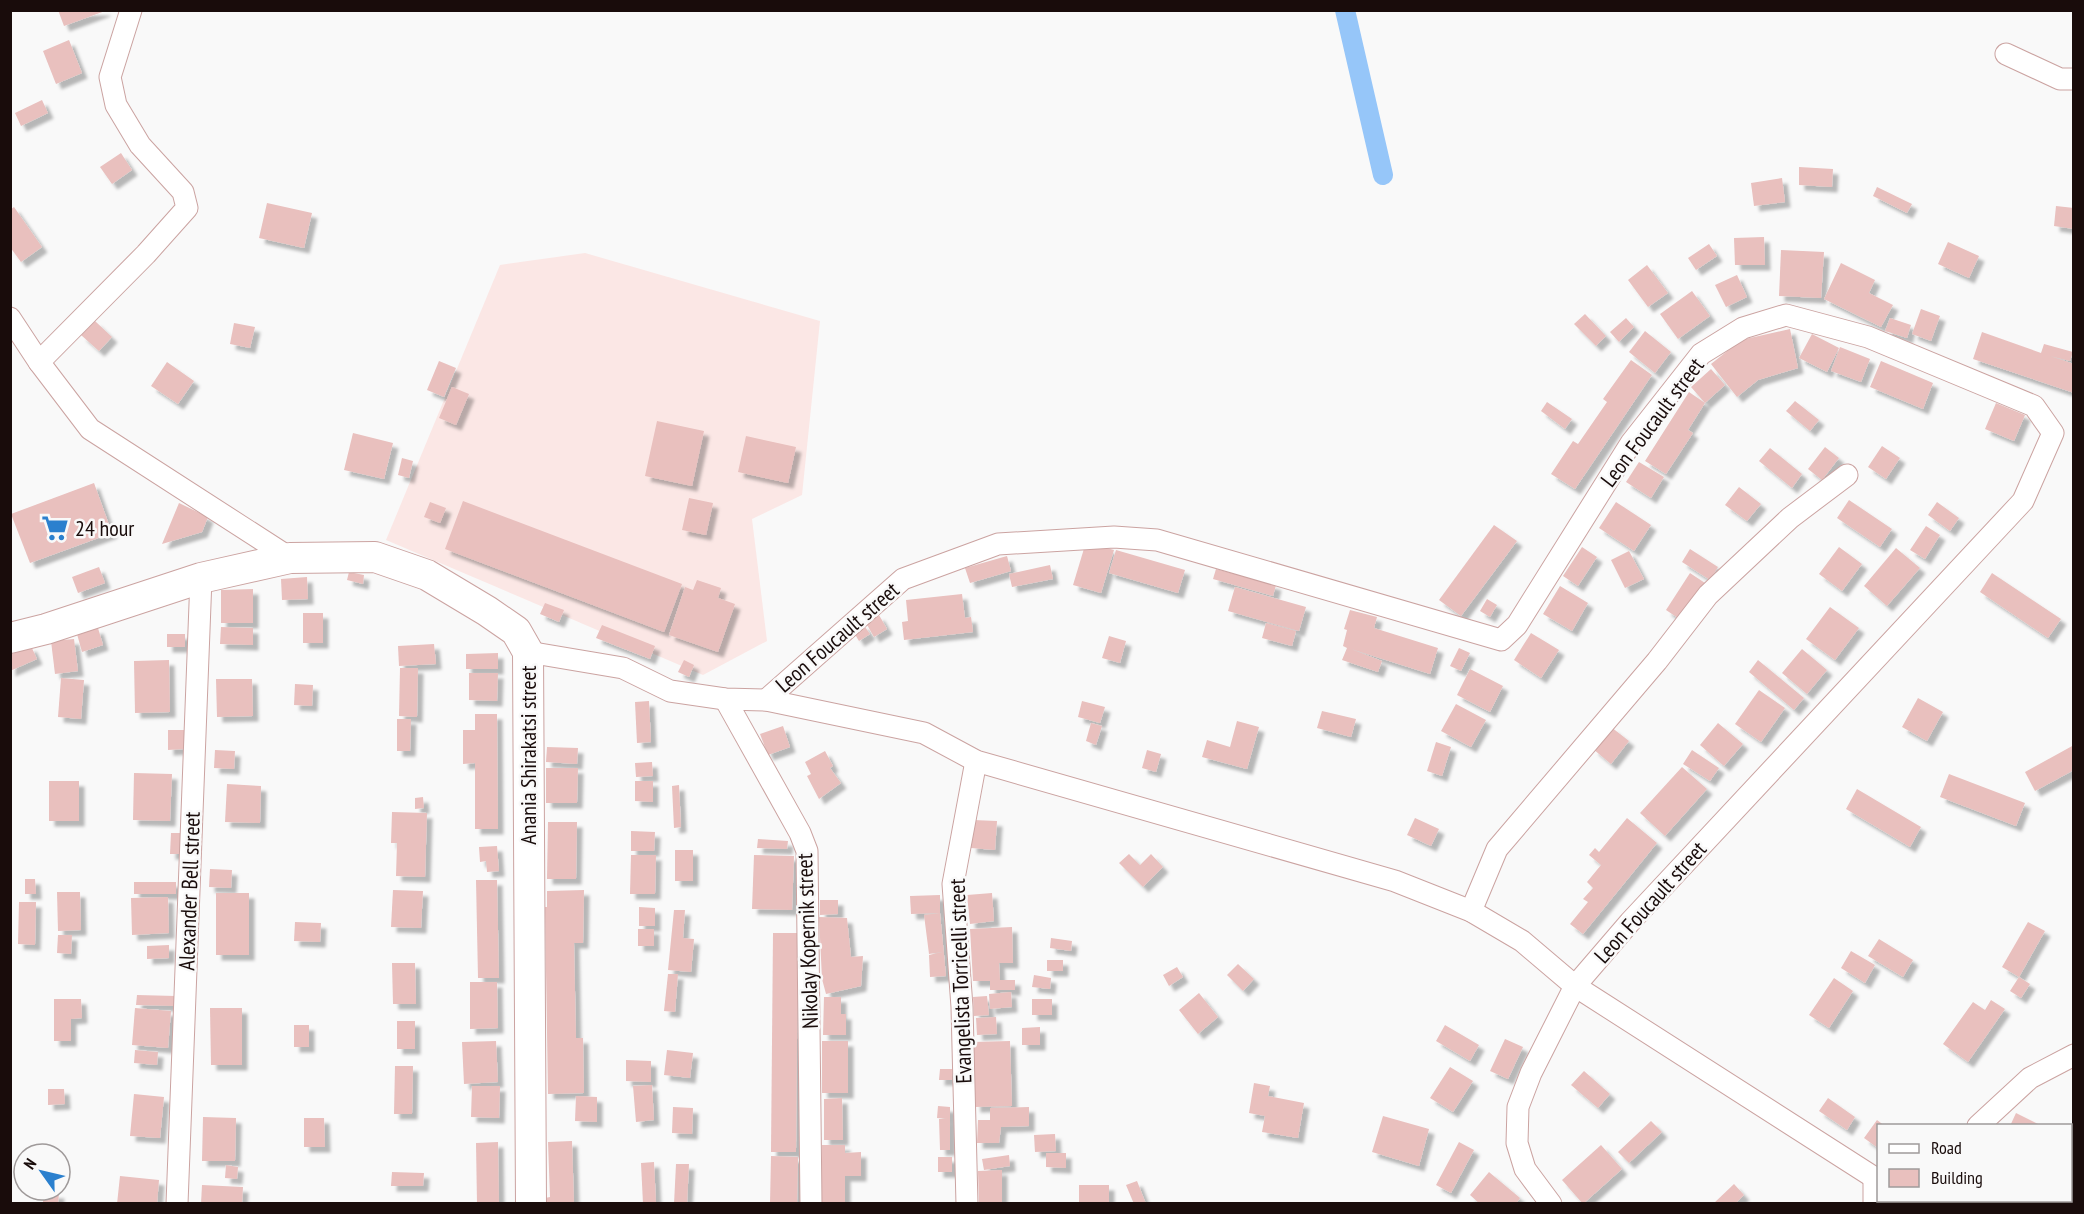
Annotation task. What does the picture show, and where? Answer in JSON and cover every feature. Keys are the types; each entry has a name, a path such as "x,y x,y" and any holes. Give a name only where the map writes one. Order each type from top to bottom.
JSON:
{"main road":[{"name":"Anania Shirakatsi street","path":"10,638 57,626 201,578 290,558 375,556 427,575 516,630 528,652 531,1203"}],"street":[{"path":"39,362 146,254 187,208 183,192 140,145 116,105 110,77 131,10"},
{"path":"2006,54 2060,79 2073,80"},
{"name":"Leon Foucault street","path":"766,700 903,579 998,544 1114,537 1157,540 1500,640 1517,625 1631,443 1701,354 1743,328 1786,315 1868,337 2034,406 2053,433 2023,501 1630,922 1575,986"},
{"path":"10,318 39,362 90,429 290,558"},
{"path":"1471,911 1497,849 1658,661 1708,595 1790,518 1847,475"},
{"name":"Alexander Bell street","path":"177,1203 201,578"},
{"path":"528,652 623,668 670,691 725,699 766,700 924,733 976,761 1395,881 1471,911 1522,941 1575,986 1876,1179 1874,1203"},
{"name":"Nikolay Kopernik street","path":"725,699 800,833 807,851 811,1203"},
{"name":"Evangelista Torricelli street","path":"967,1203 962,1007 953,884 976,761"},
{"path":"1551,1203 1525,1169 1517,1143 1518,1107 1531,1073 1575,986"},
{"path":"1979,1124 2030,1078 2073,1055"}],"shaded area":[{"path":"585,253 820,321 802,495 752,519 767,641 703,675 386,540 500,265"}],"building":[{"path":"58,10 105,10 105,11 64,26"},
{"path":"69,40 82,73 56,84 43,51"},
{"path":"42,100 48,113 21,126 15,113"},
{"path":"121,153 132,170 112,184 100,167"},
{"path":"1799,167 1833,169 1832,187 1799,185"},
{"path":"1782,178 1785,202 1754,206 1751,183"},
{"path":"1877,187 1912,204 1907,213 1873,196"},
{"path":"267,203 312,213 304,248 259,238"},
{"path":"2056,206 2074,208 2074,229 2054,226"},
{"path":"14,207 42,247 21,262 10,247 10,210"},
{"path":"1764,237 1765,265 1735,265 1734,238"},
{"path":"1948,242 1979,256 1969,278 1938,264"},
{"path":"1709,244 1717,256 1696,270 1688,258"},
{"path":"1781,250 1824,252 1821,298 1779,296"},
{"path":"1841,263 1875,280 1869,293 1893,305 1881,327 1824,299"},
{"path":"1647,265 1668,293 1648,307 1628,280"},
{"path":"1737,275 1747,297 1726,307 1715,285"},
{"path":"1692,291 1710,316 1678,339 1660,314"},
{"path":"1921,309 1940,316 1931,341 1912,334"},
{"path":"1585,314 1606,336 1596,346 1574,324"},
{"path":"1626,318 1634,327 1619,342 1610,332"},
{"path":"1890,318 1911,325 1907,338 1885,331"},
{"path":"95,321 112,337 99,351 81,335"},
{"path":"234,323 255,327 250,348 230,344"},
{"path":"1790,329 1798,368 1758,380 1737,397 1711,364 1741,340"},
{"path":"1645,331 1671,352 1655,373 1629,352"},
{"path":"1982,332 2041,353 2044,344 2073,352 2070,361 2050,356 2074,364 2074,393 1973,359"},
{"path":"1812,334 1839,348 1827,372 1799,358"},
{"path":"1840,347 1870,359 1861,382 1831,371"},
{"path":"1631,360 1652,375 1575,489 1551,474 1573,441 1578,444 1607,402 1603,399"},
{"path":"439,361 456,368 444,397 427,390"},
{"path":"1881,361 1933,383 1923,409 1870,387"},
{"path":"167,362 194,381 178,404 151,386"},
{"path":"1711,369 1725,385 1705,403 1691,387"},
{"path":"452,387 469,394 456,425 439,418"},
{"path":"1689,392 1705,403 1688,430 1693,433 1666,474 1645,461"},
{"path":"1795,401 1819,420 1810,431 1786,411"},
{"path":"1547,402 1572,419 1565,429 1541,411"},
{"path":"1996,403 2025,415 2014,441 1985,429"},
{"path":"657,421 704,431 692,486 645,476"},
{"path":"353,433 393,443 384,479 344,470"},
{"path":"746,436 796,447 788,483 738,472"},
{"path":"1882,446 1900,458 1886,479 1868,467"},
{"path":"1825,447 1839,458 1822,480 1808,469"},
{"path":"1770,448 1802,474 1792,488 1759,461"},
{"path":"402,458 413,461 409,478 398,475"},
{"path":"1639,462 1664,477 1651,498 1626,482"},
{"path":"94,483 112,533 30,563 11,514"},
{"path":"1739,487 1761,504 1747,521 1725,505"},
{"path":"689,498 713,503 706,535 682,530"},
{"path":"1849,500 1892,529 1880,547 1837,518"},
{"path":"463,501 682,584 664,632 445,549"},
{"path":"430,502 446,508 440,523 424,517"},
{"path":"1616,502 1651,525 1634,551 1599,528"},
{"path":"1937,502 1959,518 1950,531 1928,515"},
{"path":"179,503 208,517 202,532 162,544"},
{"path":"1494,525 1517,541 1461,616 1439,600"},
{"path":"1926,526 1940,535 1925,559 1910,550"},
{"path":"1086,542 1114,550 1101,593 1073,585"},
{"path":"1582,547 1597,557 1578,586 1563,576"},
{"path":"1839,547 1862,564 1842,591 1819,574"},
{"path":"1896,548 1920,568 1887,606 1864,586"},
{"path":"1690,549 1718,567 1710,580 1682,562"},
{"path":"1116,550 1185,570 1178,593 1109,573"},
{"path":"1629,551 1644,579 1625,588 1611,560"},
{"path":"1007,556 1011,571 970,583 965,568"},
{"path":"1050,565 1053,579 1012,587 1009,574"},
{"path":"99,567 105,583 78,593 72,577"},
{"path":"1216,569 1276,585 1273,596 1213,579"},
{"path":"349,572 364,575 363,584 347,580"},
{"path":"1690,573 1708,585 1684,622 1666,610"},
{"path":"1992,573 2061,619 2048,638 1980,592"},
{"path":"307,577 308,599 282,600 281,579"},
{"path":"697,580 721,588 718,598 735,604 718,652 669,635 685,587 693,590"},
{"path":"1560,586 1588,603 1572,631 1543,614"},
{"path":"1235,587 1306,607 1299,631 1228,611"},
{"path":"253,589 253,623 221,623 221,590"},
{"path":"962,594 965,618 971,617 973,632 904,640 902,622 908,621 906,600"},
{"path":"1487,599 1497,605 1490,617 1480,611"},
{"path":"545,603 564,610 559,622 540,614"},
{"path":"1830,607 1859,628 1835,660 1806,639"},
{"path":"1350,610 1377,617 1374,628 1438,648 1430,674 1351,649 1382,661 1378,672 1342,660 1347,648 1343,646 1347,630 1344,629"},
{"path":"303,613 323,613 323,643 303,643"},
{"path":"879,615 887,629 874,637 866,623"},
{"path":"1266,623 1296,631 1292,646 1262,638"},
{"path":"863,624 870,634 859,641 853,631"},
{"path":"602,625 655,646 650,659 596,638"},
{"path":"221,627 253,628 253,645 220,644"},
{"path":"98,628 103,645 82,652 77,634"},
{"path":"1531,633 1559,650 1541,678 1514,660"},
{"path":"167,634 185,634 185,647 167,647"},
{"path":"1109,636 1126,641 1120,663 1102,658"},
{"path":"74,639 78,671 55,674 51,641"},
{"path":"434,644 436,664 399,666 398,646"},
{"path":"31,646 37,659 10,671 10,655"},
{"path":"1459,648 1470,653 1461,671 1450,666"},
{"path":"1802,649 1827,670 1807,694 1782,673"},
{"path":"498,653 498,669 466,669 466,654"},
{"path":"169,660 170,712 135,713 134,661"},
{"path":"684,660 694,665 689,677 678,672"},
{"path":"1758,660 1804,698 1794,710 1749,672"},
{"path":"400,668 418,668 417,717 399,716"},
{"path":"1470,669 1503,686 1490,712 1457,695"},
{"path":"469,673 498,673 497,701 469,700"},
{"path":"61,678 84,680 81,719 58,717"},
{"path":"216,679 252,679 253,716 217,717"},
{"path":"295,684 313,685 312,706 294,705"},
{"path":"1759,690 1785,708 1761,742 1735,724"},
{"path":"1918,698 1943,712 1927,741 1902,727"},
{"path":"649,701 651,742 637,743 635,702"},
{"path":"1082,701 1105,707 1100,723 1078,717"},
{"path":"1456,704 1486,720 1471,747 1441,731"},
{"path":"1322,711 1356,719 1351,737 1317,728"},
{"path":"475,714 497,714 498,829 475,829 475,763 463,764 463,730 475,730"},
{"path":"397,719 411,719 410,751 397,751"},
{"path":"1237,721 1259,727 1247,769 1202,757 1207,740 1230,747"},
{"path":"1091,723 1102,726 1096,745 1086,741"},
{"path":"1718,723 1743,744 1724,766 1700,745"},
{"path":"783,726 790,747 768,755 760,734"},
{"path":"1611,727 1629,741 1611,764 1593,749"},
{"path":"168,730 184,730 184,749 168,750"},
{"path":"1436,742 1451,747 1442,776 1427,771"},
{"path":"2074,745 2074,770 2035,791 2025,772"},
{"path":"547,747 578,748 577,764 546,762"},
{"path":"215,750 235,751 234,769 214,768"},
{"path":"1147,750 1161,754 1156,772 1142,768"},
{"path":"1692,750 1719,768 1710,781 1683,764"},
{"path":"825,751 833,766 830,768 841,783 819,799 807,776 811,774 805,762"},
{"path":"652,762 653,776 636,777 635,763"},
{"path":"1682,767 1707,789 1665,836 1640,813"},
{"path":"546,768 578,768 577,803 546,803"},
{"path":"134,773 172,774 170,821 133,820"},
{"path":"1949,774 2025,803 2016,826 1940,797"},
{"path":"49,781 79,781 79,821 49,821"},
{"path":"635,781 653,781 653,802 635,801"},
{"path":"227,784 261,786 260,823 225,822"},
{"path":"679,785 681,827 674,828 672,786"},
{"path":"1857,789 1921,827 1910,847 1846,809"},
{"path":"423,797 424,808 415,809 415,798"},
{"path":"392,812 427,813 425,877 396,876 397,843 391,843"},
{"path":"1415,818 1439,829 1431,846 1407,835"},
{"path":"1627,818 1657,843 1583,934 1570,924 1588,902 1583,899 1593,888 1587,882 1601,865 1589,855 1595,848 1599,852"},
{"path":"973,820 997,821 995,850 971,848"},
{"path":"548,822 577,822 576,879 547,879"},
{"path":"631,831 655,832 654,851 631,851"},
{"path":"171,833 181,833 180,854 170,854"},
{"path":"758,839 788,841 787,849 757,848"},
{"path":"497,846 499,871 487,872 486,861 480,862 479,847"},
{"path":"675,850 693,850 693,881 675,881"},
{"path":"1129,854 1140,865 1151,854 1163,867 1143,887 1119,863"},
{"path":"631,855 656,855 655,894 630,894"},
{"path":"754,855 794,856 792,910 752,909"},
{"path":"210,869 232,870 231,888 209,887"},
{"path":"25,879 35,879 36,894 25,894"},
{"path":"476,880 497,880 499,978 478,978"},
{"path":"134,882 176,882 176,894 134,894"},
{"path":"393,890 423,891 421,928 391,927"},
{"path":"584,890 583,943 574,943 576,1038 583,1038 584,1093 548,1094 545,907 547,907 547,891"},
{"path":"57,892 80,892 81,930 58,931"},
{"path":"216,893 249,893 249,955 216,955"},
{"path":"992,893 994,921 970,924 967,895"},
{"path":"940,895 940,913 911,914 910,896"},
{"path":"168,897 169,933 132,935 131,898"},
{"path":"820,900 838,900 838,914 820,915"},
{"path":"19,902 36,902 35,945 18,944"},
{"path":"639,907 655,908 655,926 639,926"},
{"path":"674,910 685,910 683,938 694,939 691,972 668,970"},
{"path":"940,913 946,976 930,977 929,955 942,952 929,954 924,915"},
{"path":"819,917 847,918 851,957 863,956 861,986 826,994 822,979"},
{"path":"295,922 321,923 320,942 294,941"},
{"path":"2028,922 2045,931 2019,977 2002,967"},
{"path":"1012,927 1013,963 999,963 1000,980 1015,980 1015,990 990,990 990,981 973,981 970,929"},
{"path":"638,929 654,929 654,946 638,946"},
{"path":"773,933 798,933 796,1152 771,1152"},
{"path":"58,935 72,935 71,954 57,953"},
{"path":"1051,938 1072,941 1071,951 1050,948"},
{"path":"1879,939 1913,960 1903,977 1868,956"},
{"path":"169,945 169,958 147,959 147,946"},
{"path":"1851,951 1875,965 1865,983 1841,968"},
{"path":"1047,960 1063,960 1063,971 1047,971"},
{"path":"392,963 415,963 416,1004 393,1004"},
{"path":"1238,964 1254,979 1243,991 1227,975"},
{"path":"1177,967 1183,977 1169,986 1163,975"},
{"path":"668,974 678,974 675,1012 664,1011"},
{"path":"1034,975 1051,978 1050,989 1032,987"},
{"path":"2019,977 2030,984 2021,998 2010,991"},
{"path":"1834,978 1853,991 1829,1028 1809,1015"},
{"path":"470,982 497,982 498,1028 470,1029"},
{"path":"1011,992 1012,1007 990,1009 989,994"},
{"path":"1199,993 1218,1017 1198,1034 1179,1010"},
{"path":"137,995 176,996 176,1006 136,1005"},
{"path":"987,996 989,1015 974,1016 973,997"},
{"path":"824,997 841,997 841,1014 846,1014 846,1035 823,1035"},
{"path":"54,999 81,999 82,1018 71,1019 71,1041 54,1041"},
{"path":"1032,999 1052,999 1052,1015 1032,1015"},
{"path":"1991,1000 2005,1009 1968,1062 1943,1044 1973,1002 1985,1010"},
{"path":"135,1008 171,1011 168,1048 132,1045"},
{"path":"210,1008 242,1008 242,1065 211,1065"},
{"path":"996,1017 997,1034 977,1035 976,1018"},
{"path":"397,1021 415,1021 415,1049 397,1049"},
{"path":"294,1025 309,1025 309,1047 294,1047"},
{"path":"1445,1025 1479,1045 1470,1061 1436,1041"},
{"path":"1040,1027 1040,1045 1022,1045 1022,1028"},
{"path":"1505,1039 1523,1047 1508,1079 1490,1071"},
{"path":"496,1041 498,1082 464,1084 462,1042"},
{"path":"822,1041 848,1041 848,1093 822,1093"},
{"path":"1010,1041 1012,1106 975,1107 973,1042"},
{"path":"135,1050 158,1052 157,1065 134,1063"},
{"path":"667,1050 693,1053 690,1078 664,1075"},
{"path":"626,1060 651,1061 651,1082 626,1081"},
{"path":"395,1066 413,1066 412,1114 394,1114"},
{"path":"1450,1067 1473,1081 1453,1112 1430,1098"},
{"path":"940,1069 952,1069 952,1080 939,1080"},
{"path":"1584,1071 1610,1094 1598,1108 1571,1085"},
{"path":"1254,1083 1270,1086 1268,1096 1304,1103 1298,1138 1262,1132 1265,1116 1249,1113"},
{"path":"652,1085 654,1120 636,1122 633,1086"},
{"path":"472,1086 500,1086 499,1118 471,1117"},
{"path":"48,1089 64,1089 65,1104 48,1105"},
{"path":"134,1094 164,1097 160,1138 130,1136"},
{"path":"576,1096 597,1097 597,1122 575,1121"},
{"path":"842,1098 843,1140 824,1140 824,1099"},
{"path":"1828,1098 1855,1117 1847,1130 1819,1111"},
{"path":"938,1106 950,1107 950,1150 940,1150 939,1119 947,1119 937,1118"},
{"path":"673,1107 693,1108 692,1134 672,1133"},
{"path":"1029,1107 1029,1126 1001,1127 999,1143 977,1143 978,1120 990,1120 990,1108"},
{"path":"2016,1113 2038,1124 2011,1124"},
{"path":"1383,1116 1429,1129 1419,1166 1372,1152"},
{"path":"203,1117 236,1118 235,1161 202,1161"},
{"path":"304,1118 324,1118 325,1147 304,1147"},
{"path":"1877,1120 1882,1124 1877,1124 1877,1147 1864,1138"},
{"path":"1651,1121 1662,1132 1629,1163 1618,1152"},
{"path":"1055,1134 1056,1151 1035,1152 1034,1135"},
{"path":"2072,1140 2074,1141 2074,1161 2072,1160"},
{"path":"572,1141 574,1204 546,1204 545,1198 550,1197 548,1142"},
{"path":"498,1142 499,1204 477,1204 476,1143"},
{"path":"1459,1142 1474,1150 1451,1193 1436,1185"},
{"path":"822,1145 845,1145 845,1153 861,1152 861,1176 845,1176 845,1204 822,1204"},
{"path":"1601,1145 1622,1169 1583,1204 1562,1180"},
{"path":"1046,1153 1066,1153 1066,1168 1046,1167"},
{"path":"1009,1155 1010,1166 984,1170 982,1159"},
{"path":"771,1156 798,1157 797,1204 770,1204"},
{"path":"938,1157 952,1157 952,1172 938,1172"},
{"path":"654,1162 656,1203 643,1204 641,1163"},
{"path":"676,1164 689,1164 687,1204 674,1204"},
{"path":"226,1165 238,1167 237,1179 225,1178"},
{"path":"1002,1170 1002,1204 979,1204 978,1171"},
{"path":"392,1172 424,1173 423,1186 391,1186"},
{"path":"1489,1172 1520,1198 1516,1204 1480,1204 1470,1195"},
{"path":"120,1176 159,1180 157,1204 117,1204"},
{"path":"1137,1181 1146,1204 1134,1204 1126,1185"},
{"path":"1734,1184 1744,1195 1735,1204 1713,1204"},
{"path":"202,1185 243,1187 242,1204 201,1204"},
{"path":"1079,1185 1109,1185 1109,1204 1079,1204"},
{"path":"43,1202 58,1202 58,1204 43,1204"}],"waterway":[{"path":"1345,10 1383,175"}],"place":[{"name":"24 hour","path":"55,528"}]}
